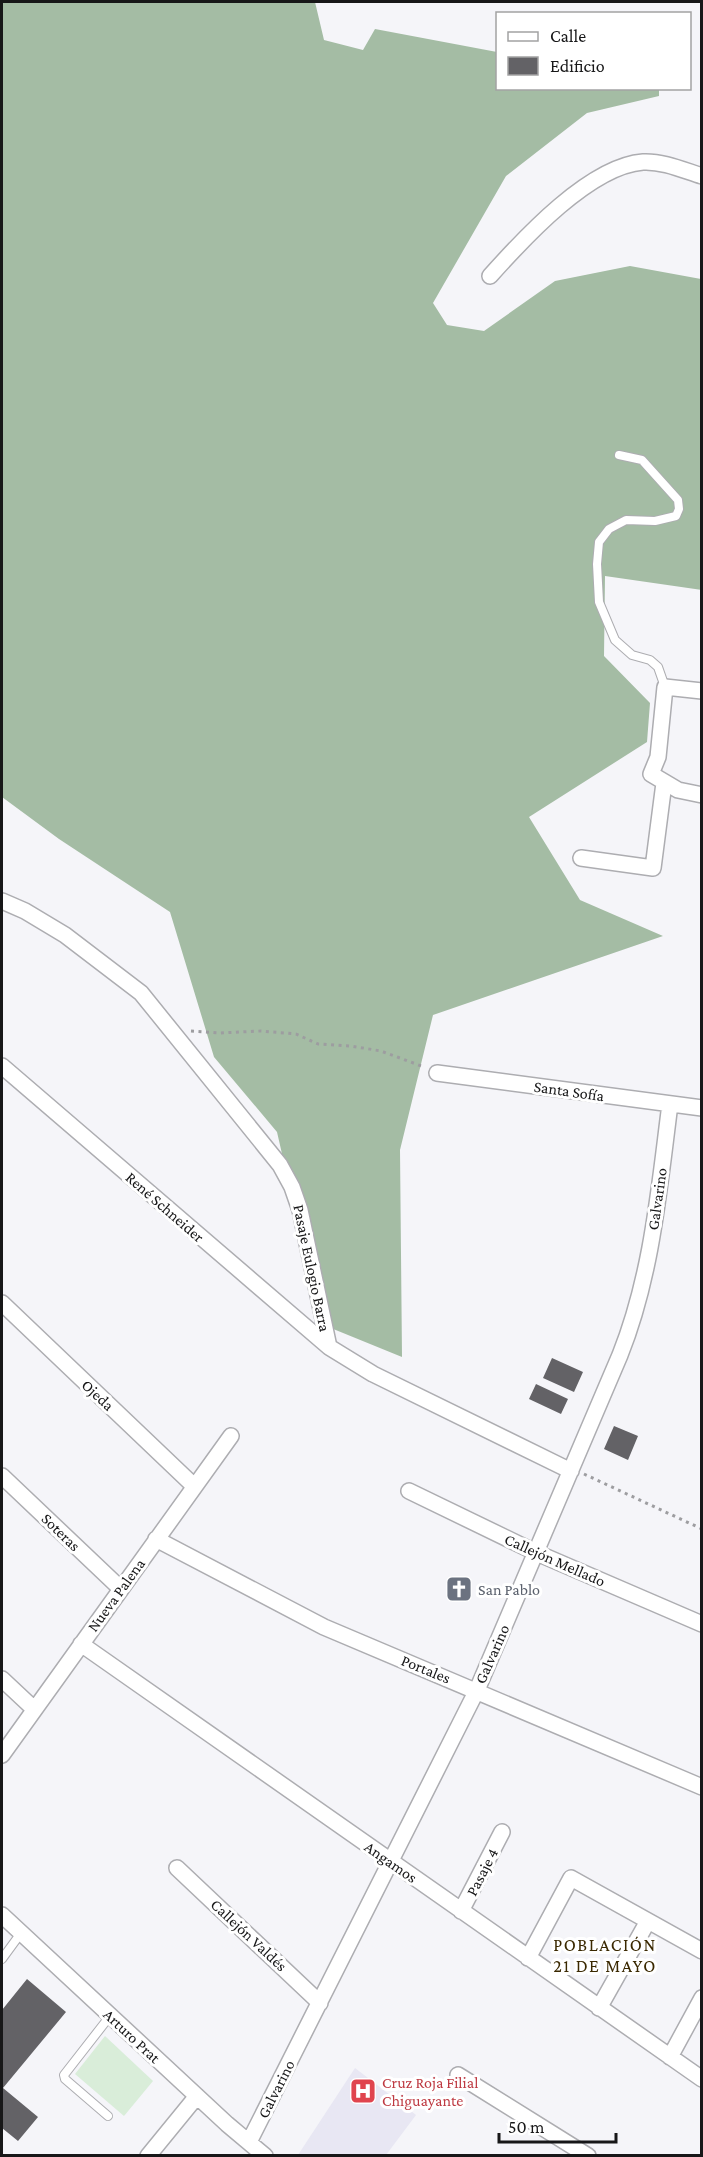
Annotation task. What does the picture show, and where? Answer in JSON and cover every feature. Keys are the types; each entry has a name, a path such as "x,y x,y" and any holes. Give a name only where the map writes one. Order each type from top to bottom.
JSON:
{"street":[{"path":"490,276 555,210 596,179 611,171 633,163 652,162 702,176"},
{"path":"702,691 665,687 658,757 651,774 678,790 702,795"},
{"path":"582,858 653,868 664,783"},
{"name":"Pasaje Eulogio Barra","path":"3,904 43,921 87,950 141,993 273,1155 290,1182 300,1210 329,1347 373,1374 572,1472"},
{"name":"René Schneider","path":"2,1066 329,1347"},
{"name":"Santa Sofía","path":"438,1073 702,1108"},
{"name":"Galvarino","path":"249,2142 477,1690 572,1472 628,1336 642,1289 653,1233 670,1104"},
{"name":"Ojeda","path":"2,1303 194,1486"},
{"name":"Nueva Palena","path":"2,1755 231,1436"},
{"name":"Soteras","path":"2,1476 121,1589"},
{"name":"Callejón Mellado","path":"409,1491 537,1553 702,1624"},
{"name":"Portales","path":"156,1539 324,1627 702,1787"},
{"name":"Angamos","path":"81,1644 702,2079"},
{"path":"2,1679 34,1709"},
{"name":"Pasaje 4","path":"461,1911 502,1833"},
{"name":"Callejón Valdés","path":"177,1868 321,2002"},
{"path":"528,1958 571,1878 702,1951"},
{"name":"Arturo Prat","path":"2,1915 265,2156"},
{"path":"599,2008 648,1921"},
{"path":"670,2057 702,1998"},
{"path":"458,2075 566,2150 588,2156"},
{"path":"148,2156 197,2096"}],"lane":[{"path":"619,455 642,460 678,500 679,509 676,516 667,519 626,520 609,529 599,542 597,564 599,602 615,640 632,655 650,660 658,667 665,687"},
{"path":"2,1959 21,1934"},
{"path":"108,2116 65,2079 64,2075 110,2016"}],"path":[{"path":"171,1029 219,1033 261,1030 296,1034 318,1044 381,1051 438,1073"},
{"path":"572,1472 583,1474 702,1529"}],"shaded area":[{"name":"Cruz Roja Filial Chiguayante","path":"355,2068 416,2115 386,2155 298,2155"}],"green space":[{"path":"2,2 315,2 324,40 363,50 375,29 496,52 496,90 659,90 659,96 587,113 506,176 433,303 447,325 484,331 555,281 630,266 701,279 702,590 605,576 604,656 650,703 647,742 529,817 580,900 663,936 433,1015 400,1150 402,1357 321,1324 277,1132 214,1057 170,912 59,839 2,797"},
{"path":"105,2036 153,2081 124,2116 75,2074"}],"building":[{"path":"552,1358 583,1372 574,1392 543,1378"},
{"path":"536,1384 568,1399 561,1414 529,1399"},
{"path":"614,1426 638,1436 628,1460 604,1449"},
{"path":"27,1979 66,2012 3,2088 38,2117 18,2141 2,2128 2,2010"}],"place":[{"name":"San Pablo","path":"459,1589"},
{"name":"Cruz Roja Filial Chiguayante","path":"363,2091"}],"district":[{"name":"POBLACIÓN 21 DE MAYO","path":"605,1955"}]}
